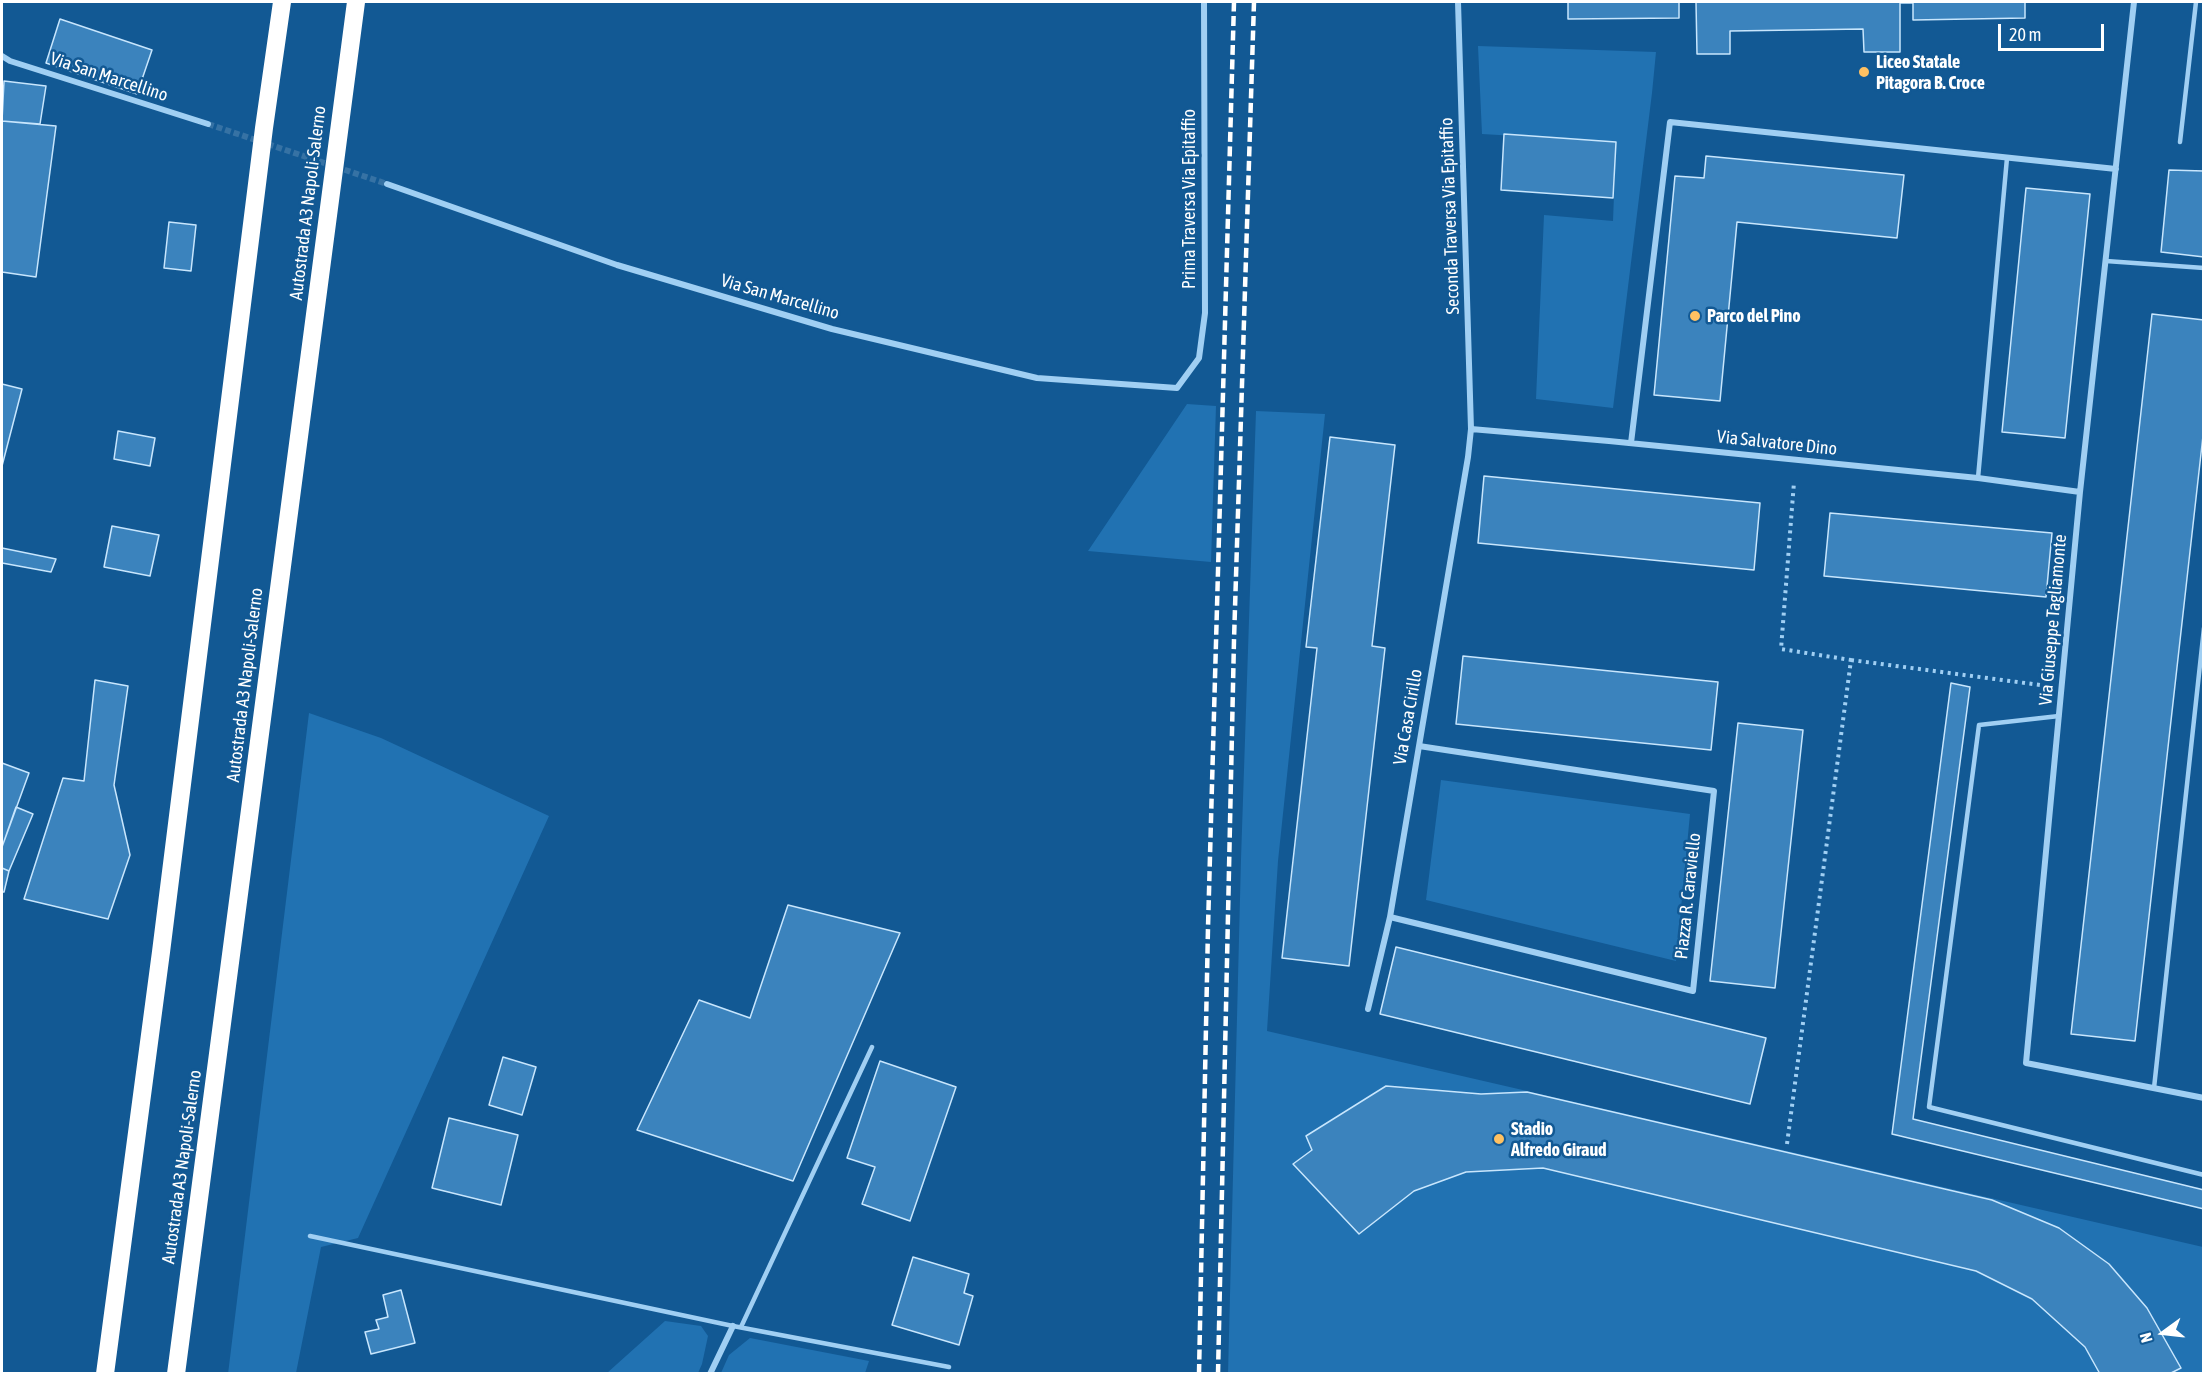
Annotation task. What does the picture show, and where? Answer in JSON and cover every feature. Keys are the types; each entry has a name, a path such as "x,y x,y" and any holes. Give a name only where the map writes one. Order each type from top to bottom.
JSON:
{"highway":[{"path":"105,1374 282,2"},
{"name":"Autostrada A3 Napoli-Salerno","path":"176,1374 356,2"}],"street":[{"name":"Prima Traversa Via Epitaffio","path":"1177,388 1199,358 1205,313 1204,2"},
{"name":"Seconda Traversa Via Epitaffio","path":"1458,2 1471,429"},
{"name":"Via Giuseppe Tagliamonte","path":"2134,2 2080,492 2026,1063 2204,1098"},
{"name":"Via San Marcellino","path":"2,56 10,61 208,124"},
{"path":"1631,443 1670,122 2116,169"},
{"name":"Via San Marcellino","path":"387,184 617,264 832,329 1037,378 1177,388"},
{"name":"Via Salvatore Dino","path":"1471,429 1978,478 2080,492"},
{"name":"Via Casa Cirillo","path":"1368,1009 1390,917 1471,429"},
{"name":"Piazza R. Caraviello","path":"1390,917 1693,991 1714,791 1419,746"},
{"path":"710,1374 733,1326"}],"lane":[{"path":"2180,142 2196,2"},
{"path":"1978,478 2007,158"},
{"path":"2106,261 2204,268"},
{"path":"2154,1088 2204,628"},
{"path":"2059,716 1979,725 1929,1107 2204,1175"},
{"path":"741,1327 872,1047"},
{"path":"310,1236 733,1326 949,1367"}],"path":[{"path":"1796,460 1781,649 2062,688"},
{"path":"1787,1144 1851,660"}],"shaded area":[{"path":"1478,46 1656,52 1613,408 1536,399 1544,215 1613,221 1616,142 1482,134"},
{"path":"1187,404 1216,406 1211,562 1088,551"},
{"name":"Stadio Alfredo Giraud","path":"1256,411 1325,414 1278,861 1267,1031 2203,1247 2203,1373 1228,1374 1241,859"},
{"path":"309,713 381,738 549,816 358,1238 321,1247 296,1373 228,1374"},
{"path":"1441,780 1690,814 1676,961 1426,900"},
{"path":"665,1321 701,1326 708,1336 698,1373 607,1373"},
{"path":"750,1338 869,1361 865,1373 721,1373 729,1355"}],"building":[{"path":"1568,2 1679,2 1679,18 1568,19"},
{"path":"1696,2 2025,2 2025,18 1913,20 1913,3 1900,3 1900,52 1864,52 1863,29 1730,31 1730,54 1697,54"},
{"path":"60,19 152,50 137,94 46,63"},
{"path":"4,81 46,86 40,124 2,121"},
{"path":"2,121 56,126 36,277 2,272"},
{"path":"1504,134 1616,142 1613,198 1501,190"},
{"name":"Parco del Pino","path":"1706,156 1904,175 1897,238 1737,222 1720,401 1654,395 1675,176 1704,178"},
{"path":"2169,170 2204,171 2204,257 2161,252"},
{"path":"2026,188 2090,194 2065,438 2002,432"},
{"path":"169,222 196,225 191,271 164,268"},
{"path":"2152,314 2204,320 2204,427 2135,1041 2071,1034"},
{"path":"2,384 22,389 2,466"},
{"path":"118,431 155,438 150,466 114,459"},
{"path":"1330,437 1395,445 1372,646 1385,648 1349,966 1282,958 1317,648 1306,647"},
{"path":"1484,476 1760,503 1754,570 1478,543"},
{"path":"1830,513 2052,533 2046,597 1824,576"},
{"path":"112,526 159,535 150,576 104,567"},
{"path":"2,548 56,559 51,572 2,563"},
{"path":"1463,656 1718,682 1711,750 1456,724"},
{"path":"95,680 128,686 114,785 130,855 108,919 24,899 63,778 84,781"},
{"path":"1951,683 1970,687 1913,1119 2204,1190 2204,1209 1892,1134"},
{"path":"1738,723 1803,730 1775,988 1710,981"},
{"path":"2,763 29,773 2,847"},
{"path":"16,807 33,814 9,871 2,868 2,847"},
{"path":"2,868 9,871 4,892 2,892"},
{"path":"788,905 900,933 793,1181 637,1130 699,1000 750,1018"},
{"path":"1396,947 1766,1038 1750,1104 1380,1014"},
{"path":"503,1057 536,1067 522,1115 489,1105"},
{"path":"880,1061 956,1087 910,1221 862,1204 875,1167 847,1158"},
{"path":"1386,1086 1481,1094 1527,1092 1992,1200 2059,1228 2109,1264 2147,1308 2181,1368 2169,1374 2100,1374 2085,1347 2032,1299 1976,1271 1543,1168 1466,1172 1414,1191 1359,1234 1293,1164 1312,1150 1306,1136"},
{"path":"449,1118 518,1135 501,1205 432,1188"},
{"path":"913,1257 969,1274 964,1293 973,1296 959,1345 892,1325"},
{"path":"401,1290 415,1343 371,1354 365,1332 379,1329 376,1320 388,1317 383,1295"}],"tunnel":[{"path":"208,124 387,184"}],"railway":[{"path":"1199,1374 1208,927 1234,2"},
{"path":"1218,1374 1234,640 1254,2"}],"place":[{"name":"Liceo Statale Pitagora B. Croce","path":"1864,72"},
{"name":"Parco del Pino","path":"1695,316"},
{"name":"Stadio Alfredo Giraud","path":"1499,1139"}]}
